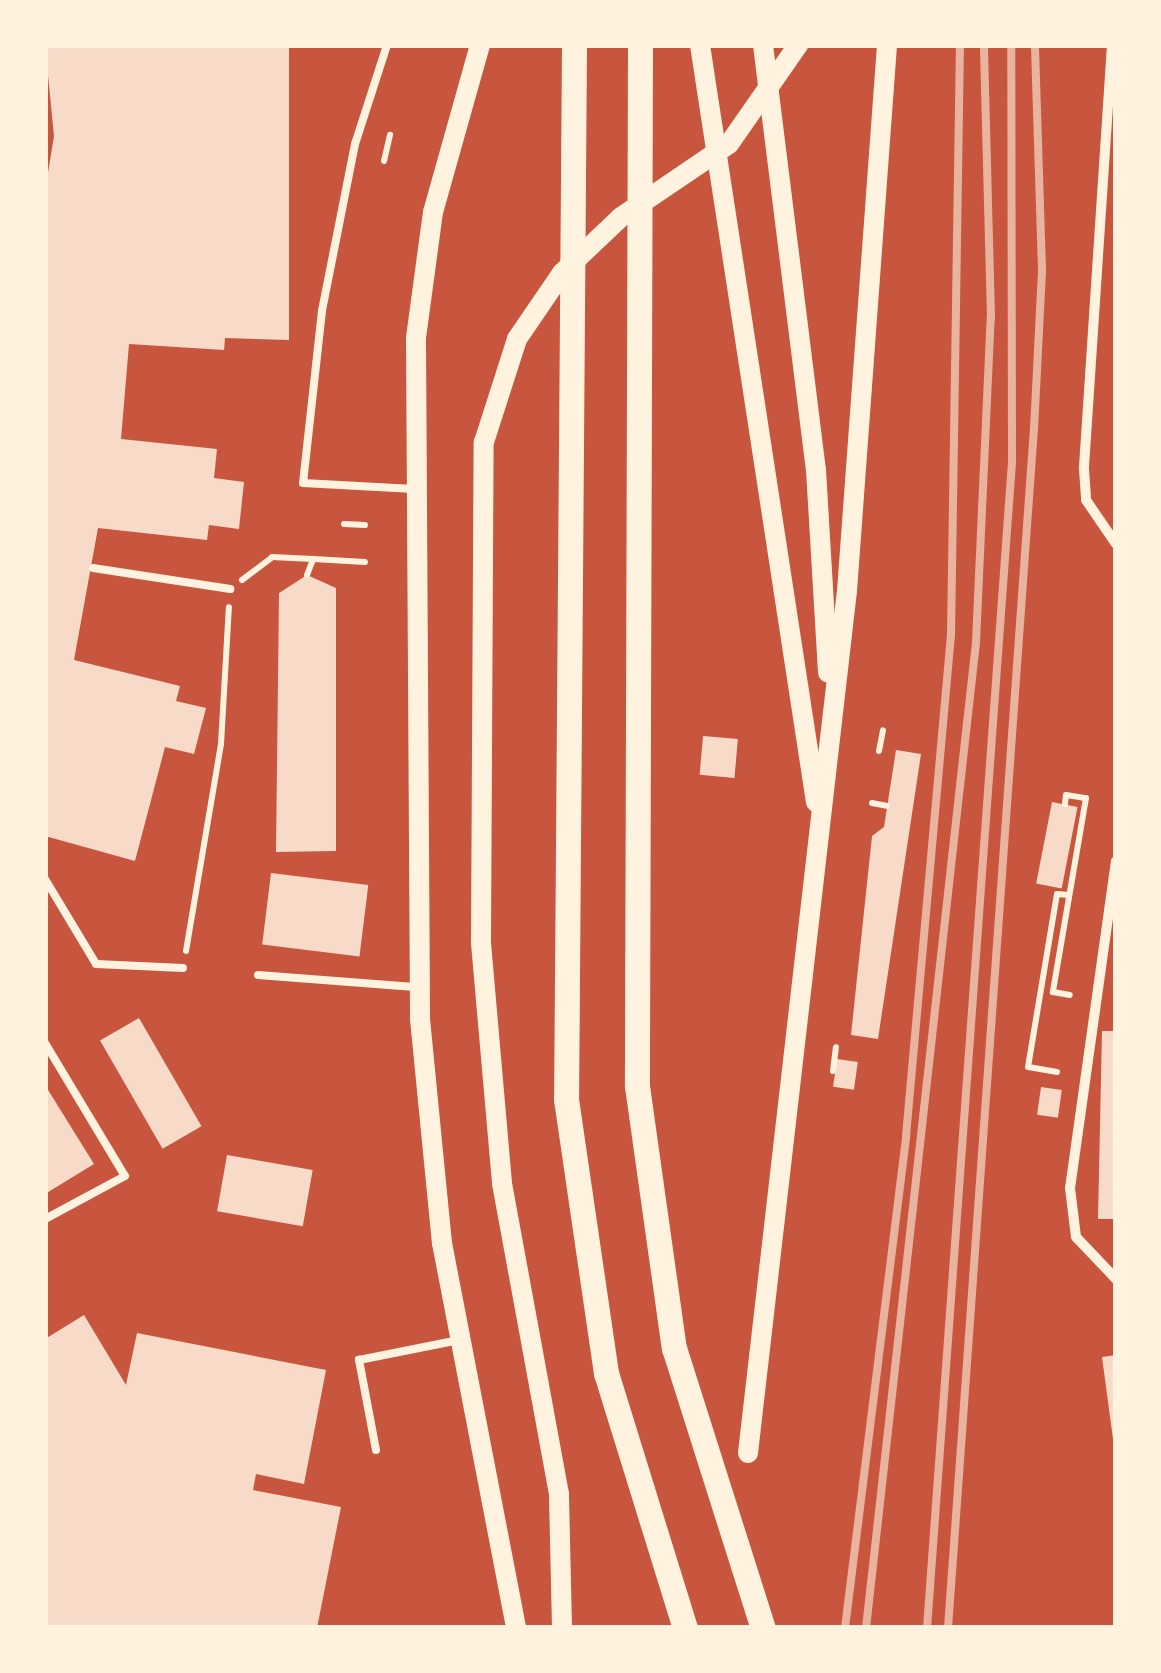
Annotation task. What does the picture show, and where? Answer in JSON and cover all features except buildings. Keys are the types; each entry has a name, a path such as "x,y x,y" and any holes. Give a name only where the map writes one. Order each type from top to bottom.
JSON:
{"main road":[{"path":"480,45 422,274 414,489 420,987 431,1150 459,1340 516,1628"},
{"path":"574,45 564,758 565,1064 580,1234 624,1441 685,1628"},
{"path":"640,45 634,1020 651,1218 690,1416 763,1628"},
{"path":"700,45 809,730 816,894"},
{"path":"763,45 816,470 826,790"},
{"path":"562,1628 559,1494 490,1060 477,866 484,442 517,339 590,244 729,144 798,45"},
{"path":"748,1453 816,894 874,300 887,45"}],"street":[{"path":"1112,45 1084,470 1086,500 1116,544"},
{"path":"1116,862 1070,1188 1076,1237 1116,1279"}],"lane":[{"path":"387,45 355,144 322,310 303,484 414,489"},
{"path":"94,568 230,589"},
{"path":"45,879 96,964 183,968"},
{"path":"258,976 420,987"},
{"path":"45,1044 125,1176 45,1219"},
{"path":"376,1450 358,1360 459,1340"}],"path":[{"path":"384,161 390,135"},
{"path":"344,524 366,525"},
{"path":"183,968 222,744 230,589 272,556 365,562"},
{"path":"307,575 312,559"},
{"path":"879,751 883,730"},
{"path":"1065,804 1066,795 1086,798 1053,992 1070,995"},
{"path":"872,803 887,806"},
{"path":"1057,1072 1028,1066 1057,894 1069,895"},
{"path":"833,1071 836,1047"}],"railway":[{"path":"845,1628 906,1136 951,635 960,45"},
{"path":"866,1628 976,642 991,317 984,45"},
{"path":"927,1628 1012,461 1011,45"},
{"path":"948,1628 1034,429 1042,270 1035,45"}]}
